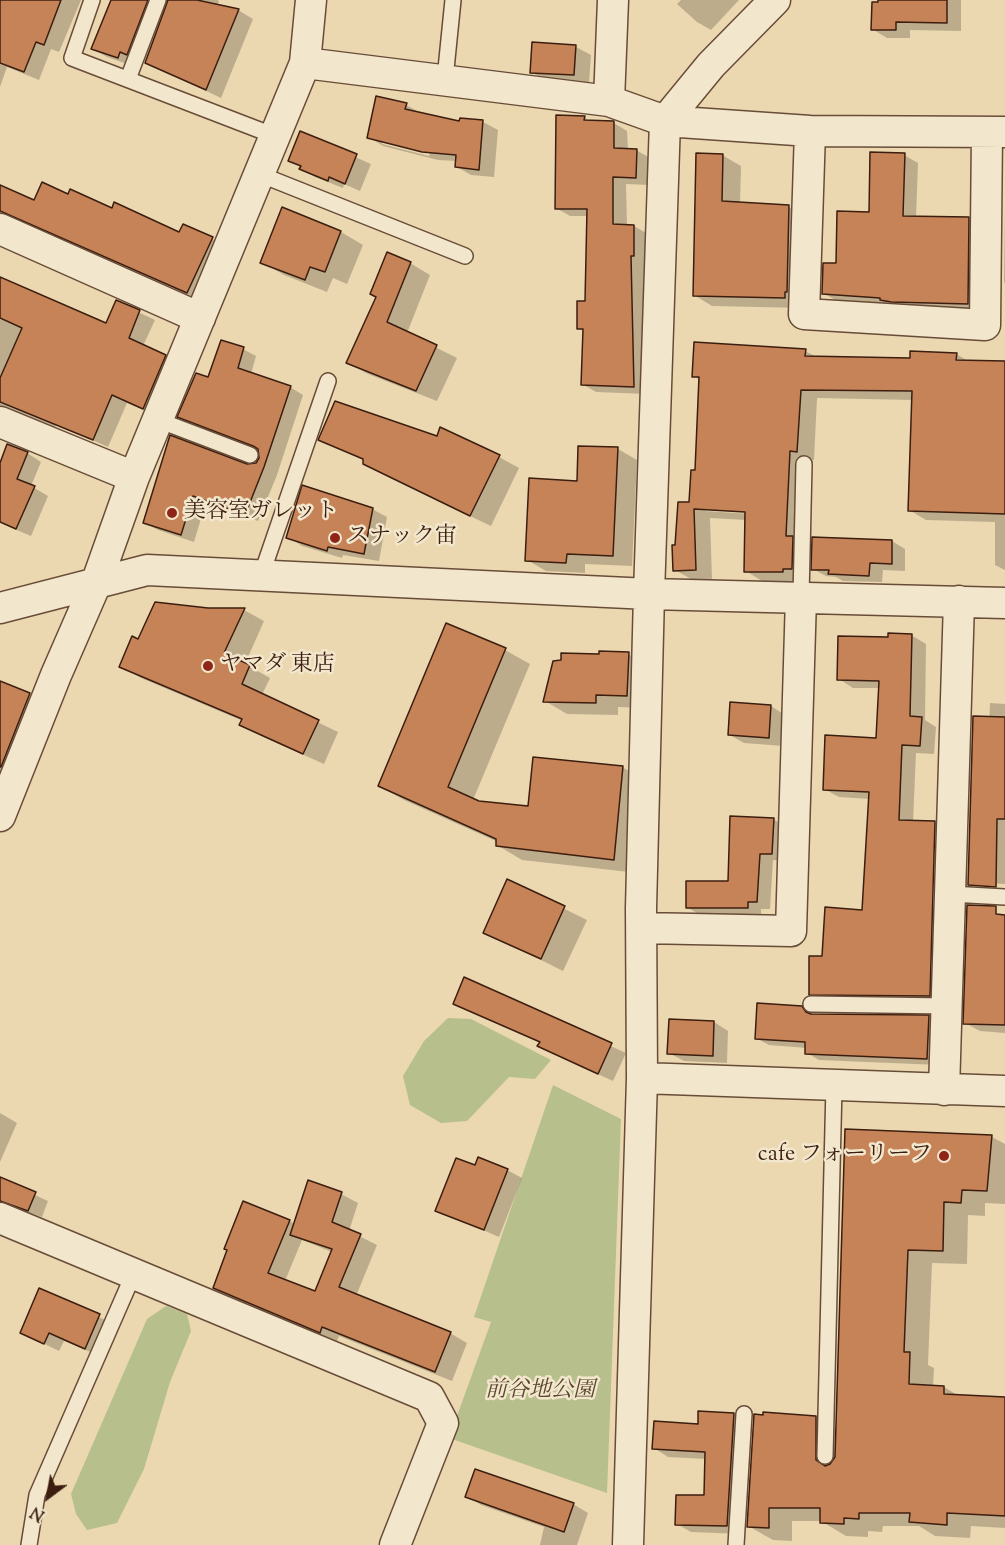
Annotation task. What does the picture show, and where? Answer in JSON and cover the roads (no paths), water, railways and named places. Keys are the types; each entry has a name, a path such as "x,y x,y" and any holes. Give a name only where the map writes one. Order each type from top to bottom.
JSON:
{"street":[{"path":"0,816 56,675 98,581 134,477 305,63 311,0"},
{"path":"609,101 613,0"},
{"path":"629,1545 642,1078 642,928 650,594 665,121 711,65 775,0"},
{"path":"305,63 609,101 665,121 810,131 996,132 985,325 804,314 810,131"},
{"path":"0,229 200,318"},
{"path":"0,422 134,477"},
{"path":"0,608 55,596 98,581 147,570 650,594 1005,603"},
{"path":"642,928 791,931 801,597"},
{"path":"944,1090 959,601"},
{"path":"642,1078 1005,1091"},
{"path":"0,1218 429,1397 438,1409 443,1423 395,1545"}],"lane":[{"path":"92,0 72,58 275,136"},
{"path":"128,79 158,0"},
{"path":"445,79 453,0"},
{"path":"259,174 465,256"},
{"path":"261,576 328,381"},
{"path":"158,420 250,455"},
{"path":"801,597 804,464"},
{"path":"950,894 1005,897"},
{"path":"811,1004 946,1006"},
{"path":"825,1456 834,1086"},
{"path":"29,1545 37,1495 134,1273"},
{"path":"736,1545 744,1414"}],"place":[{"name":"美容室ガレット","path":"172,513"},
{"name":"スナック宙","path":"335,538"},
{"name":"ヤマダ 東店","path":"208,666"},
{"name":"cafe フォーリーフ","path":"944,1156"}],"park label":[{"name":"前谷地公園","path":"540,1392"}]}
